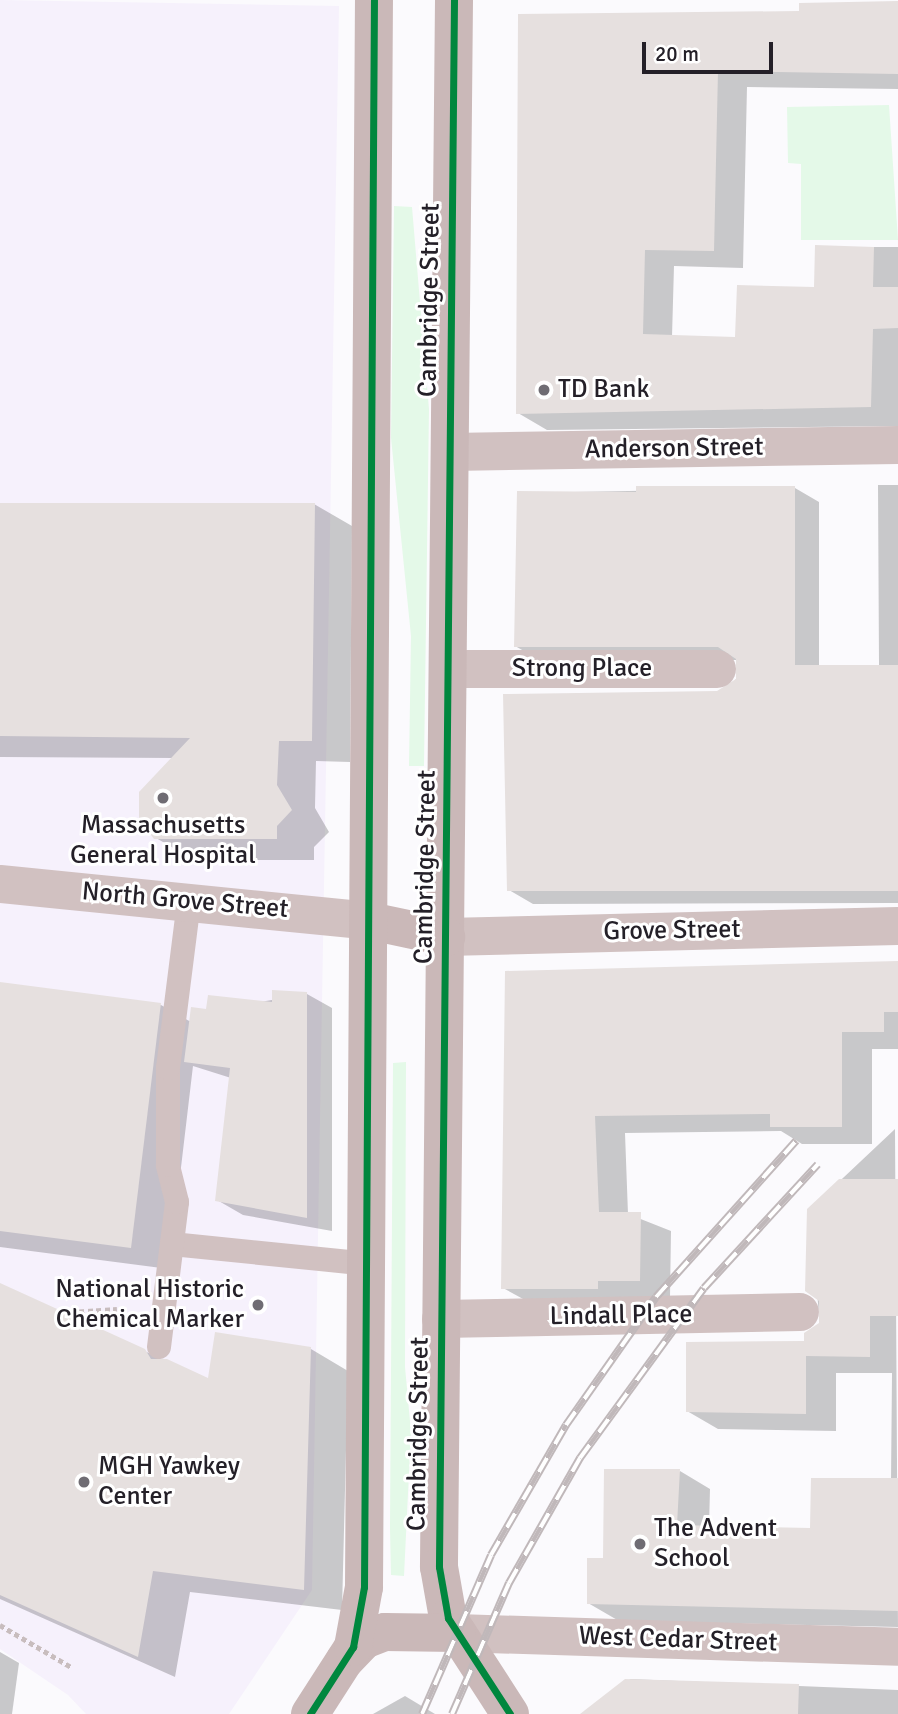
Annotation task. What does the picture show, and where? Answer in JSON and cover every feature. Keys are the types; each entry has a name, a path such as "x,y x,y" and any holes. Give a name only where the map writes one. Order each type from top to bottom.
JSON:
{"main road":[{"name":"Cambridge Street","path":"310,1714 345,1660 358,1634 364,1587 369,1264 374,0"},
{"name":"Cambridge Street","path":"454,0 439,1575 457,1633 510,1714"},
{"path":"370,920 446,937"},
{"path":"345,1660 374,1635 457,1633"}],"street":[{"name":"Anderson Street","path":"450,452 898,444"},
{"name":"Strong Place","path":"448,669 717,668"},
{"name":"North Grove Street","path":"0,884 370,920"},
{"name":"Grove Street","path":"446,937 898,926"},
{"name":"Lindall Place","path":"441,1319 800,1312"},
{"name":"West Cedar Street","path":"457,1633 898,1647"}],"lane":[{"path":"159,1347 177,1202 168,1165 167,1069 189,901"},
{"path":"172,1244 369,1264"}],"path":[{"path":"71,1312 117,1309"},
{"path":"0,1625 71,1667"}],"shaded area":[{"name":"Massachusetts General Hospital","path":"0,0 339,6 312,1590 229,1714 86,1714 68,1695 0,1649"}],"green space":[{"path":"889,105 898,240 801,240 801,164 788,163 787,107"},
{"path":"394,206 412,207 429,409 424,766 409,766 411,636 391,438"},
{"path":"406,1062 405,1367 411,1432 404,1576 391,1575 390,1528 393,1063"}],"building":[{"path":"898,1 898,74 718,71 714,251 645,250 643,334 735,337 737,285 814,287 815,245 874,247 873,287 898,287 898,328 873,329 871,407 516,414 518,14 799,11 799,3"},
{"path":"636,486 795,486 795,665 898,665 898,891 507,891 503,694 717,691 736,679 736,659 718,647 514,647 517,491 636,492"},
{"path":"0,503 315,503 312,741 279,741 277,785 292,810 277,826 277,839 154,839 139,819 139,792 190,738 0,736"},
{"path":"898,961 898,1012 884,1012 884,1032 842,1032 842,1127 770,1127 770,1114 595,1116 599,1212 641,1212 640,1281 598,1281 598,1289 501,1289 505,971"},
{"path":"0,982 161,1003 131,1248 0,1231"},
{"path":"272,990 307,992 307,1218 215,1201 230,1068 184,1062 191,1007 206,1009 208,995 272,1002"},
{"path":"839,1179 898,1179 898,1316 870,1316 870,1357 806,1356 806,1414 686,1412 686,1342 804,1341 804,1333 819,1323 819,1301 805,1291 807,1209"},
{"name":"MGH Yawkey Center","path":"0,1283 145,1349 151,1359 167,1359 208,1378 215,1332 311,1347 304,1590 153,1571 138,1657 0,1595"},
{"path":"604,1469 680,1469 677,1525 810,1528 811,1478 898,1478 898,1611 587,1604 587,1558 603,1558"},
{"path":"625,1679 799,1684 798,1714 580,1714"}],"railway":[{"path":"422,1714 491,1555 566,1425 656,1297 796,1141"},
{"path":"452,1714 509,1583 580,1458 704,1288 818,1164"}],"cycle path":[{"path":"310,1714 353,1647 364,1587 374,0"},
{"path":"454,0 439,1567 448,1618 510,1714"}],"place":[{"name":"TD Bank","path":"544,390"},
{"name":"Massachusetts General Hospital","path":"163,798"},
{"name":"National Historic Chemical Marker","path":"258,1305"},
{"name":"MGH Yawkey Center","path":"84,1482"},
{"name":"The Advent School","path":"640,1544"}]}
